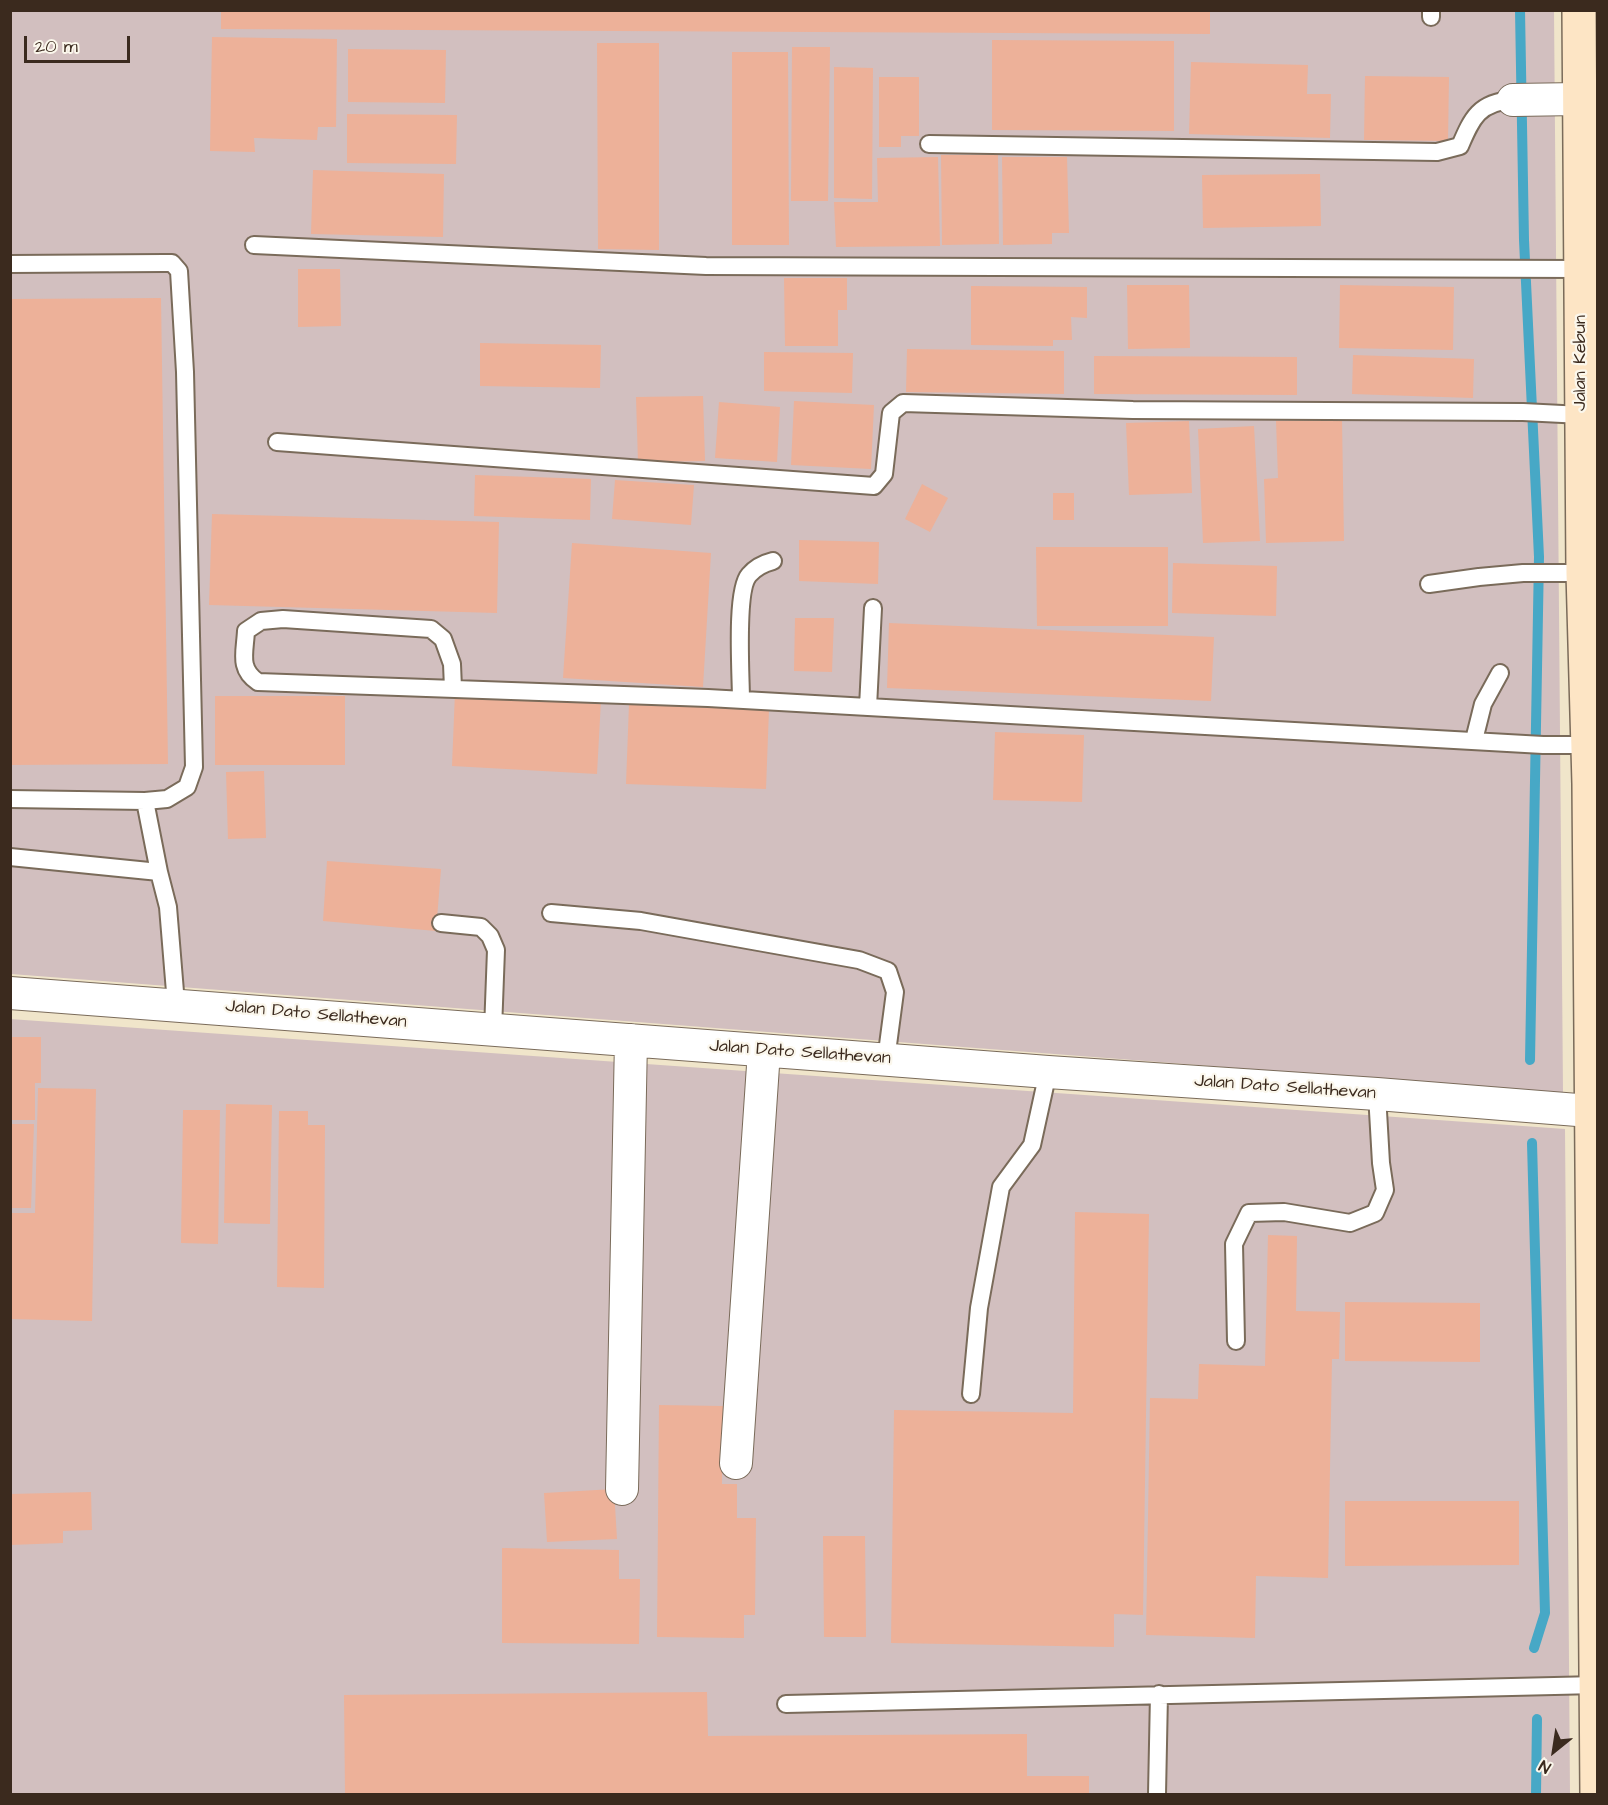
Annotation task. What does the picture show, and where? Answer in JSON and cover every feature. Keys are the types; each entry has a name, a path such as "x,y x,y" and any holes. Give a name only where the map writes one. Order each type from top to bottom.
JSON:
{"main road":[{"name":"Jalan Kebun","path":"1579,10 1583,573 1588,745 1593,784 1590,1111 1597,1794"}],"street":[{"path":"1521,100 1579,99"},
{"name":"Jalan Dato Sellathevan","path":"10,993 493,1030 631,1052 763,1078 886,1060 1590,1111"},
{"path":"622,1489 631,1052"},
{"path":"736,1463 763,1078"}],"lane":[{"path":"929,144 1437,152 1460,146 1473,117 1496,101 1521,100"},
{"path":"254,245 706,266 1580,269"},
{"path":"10,264 172,263 179,271 185,372 194,767 187,787 166,799 145,801 10,799"},
{"path":"277,442 874,486 884,474 891,413 903,403 1133,410 1582,415"},
{"path":"741,700 741,595 748,575 765,563 773,561"},
{"path":"1430,584 1523,573 1583,573"},
{"path":"868,707 873,609"},
{"path":"453,688 453,664 443,639 430,629 283,619 261,621 246,631 244,666 249,676 258,682 741,700 1535,744 1588,745"},
{"path":"1474,740 1483,704 1500,673"},
{"path":"145,801 168,907 176,1004"},
{"path":"10,857 159,872"},
{"path":"551,912 641,921 859,960 888,971 895,992 886,1060"},
{"path":"441,923 481,927 490,936 496,950 493,1030"},
{"path":"971,1394 979,1308 1001,1187 1032,1145 1048,1072"},
{"path":"1236,1341 1234,1244 1249,1213 1284,1212 1350,1223 1375,1213 1385,1190 1377,1094"},
{"path":"786,1704 1597,1685"},
{"path":"1157,1794 1159,1694"}],"shaded area":[{"path":"10,11 1554,11 1563,1093 11,974"},
{"path":"10,1019 1565,1129 1570,1794 11,1794"}],"building":[{"path":"221,10 1210,10 1210,34 221,29"},
{"path":"212,37 337,39 336,127 318,127 317,140 254,138 255,152 210,151"},
{"path":"992,40 1174,41 1174,131 992,130"},
{"path":"597,43 659,43 659,250 598,249"},
{"path":"792,47 830,47 828,201 791,201"},
{"path":"348,49 446,50 445,103 348,102"},
{"path":"732,52 788,52 789,245 732,245"},
{"path":"1191,62 1308,65 1307,94 1331,94 1330,138 1189,134"},
{"path":"834,67 873,68 872,199 834,198"},
{"path":"1365,76 1449,77 1448,141 1364,140"},
{"path":"879,77 919,77 919,136 901,136 901,147 879,147"},
{"path":"347,114 457,115 456,164 347,163"},
{"path":"941,155 998,155 999,244 942,245"},
{"path":"938,157 940,246 836,247 834,202 878,202 877,158"},
{"path":"1002,157 1067,157 1069,233 1052,233 1052,244 1003,245"},
{"path":"313,170 444,174 443,237 311,234"},
{"path":"1320,174 1321,226 1203,228 1202,175"},
{"path":"298,269 340,269 341,326 298,327"},
{"path":"784,278 847,278 847,310 838,310 838,346 785,346"},
{"path":"1127,285 1189,285 1190,348 1128,349"},
{"path":"1340,285 1454,287 1453,350 1339,348"},
{"path":"971,286 1087,287 1087,318 1071,317 1072,340 1053,340 1053,346 971,345"},
{"path":"161,298 168,764 10,765 10,299"},
{"path":"480,343 601,345 600,388 480,386"},
{"path":"907,349 1064,351 1064,394 906,392"},
{"path":"764,352 853,353 852,393 764,391"},
{"path":"1353,355 1474,359 1473,398 1352,394"},
{"path":"1094,356 1297,357 1297,395 1094,394"},
{"path":"703,396 705,461 638,462 636,397"},
{"path":"794,401 874,405 871,469 791,465"},
{"path":"719,402 780,407 777,462 715,458"},
{"path":"1342,420 1344,541 1266,543 1264,479 1278,478 1276,421"},
{"path":"1189,421 1192,493 1129,495 1126,423"},
{"path":"1254,426 1260,541 1203,543 1198,429"},
{"path":"475,475 591,479 590,520 474,516"},
{"path":"615,480 694,485 691,525 612,519"},
{"path":"922,484 948,498 930,532 905,519"},
{"path":"1053,493 1074,493 1074,520 1053,520"},
{"path":"212,514 499,522 497,613 209,605"},
{"path":"799,540 879,542 878,584 799,581"},
{"path":"572,543 711,553 703,687 563,678"},
{"path":"1036,547 1168,547 1168,626 1037,626"},
{"path":"1173,563 1277,566 1276,616 1172,613"},
{"path":"795,618 834,618 832,672 794,671"},
{"path":"889,623 1214,637 1211,701 887,688"},
{"path":"455,692 601,700 597,774 452,766"},
{"path":"215,696 345,696 345,765 215,765"},
{"path":"629,704 769,710 766,789 626,784"},
{"path":"995,732 1084,735 1082,802 993,800"},
{"path":"264,771 266,838 228,839 226,772"},
{"path":"327,861 441,869 436,931 323,921"},
{"path":"10,1037 41,1037 41,1083 35,1083 35,1120 10,1120"},
{"path":"38,1088 96,1089 92,1321 10,1319 10,1213 35,1213"},
{"path":"226,1104 272,1105 270,1224 224,1223"},
{"path":"183,1110 220,1110 218,1244 181,1243"},
{"path":"279,1111 308,1111 308,1125 325,1125 324,1288 277,1287"},
{"path":"10,1124 34,1124 31,1208 10,1208"},
{"path":"1075,1212 1149,1214 1143,1615 1114,1614 1114,1647 891,1643 894,1410 1073,1413"},
{"path":"1268,1235 1297,1236 1296,1311 1340,1312 1339,1359 1332,1359 1328,1578 1256,1576 1255,1638 1146,1635 1150,1398 1198,1399 1199,1364 1265,1366"},
{"path":"1345,1302 1480,1303 1480,1362 1345,1361"},
{"path":"659,1405 723,1406 722,1484 737,1484 737,1518 756,1518 755,1615 744,1615 744,1638 657,1637"},
{"path":"614,1489 617,1539 547,1542 544,1493"},
{"path":"91,1492 92,1530 63,1531 63,1543 10,1545 10,1494"},
{"path":"1345,1501 1519,1501 1519,1565 1345,1566"},
{"path":"823,1536 865,1536 866,1637 824,1637"},
{"path":"502,1548 619,1550 619,1579 640,1579 639,1644 502,1643"},
{"path":"707,1692 708,1736 1027,1734 1027,1776 1089,1776 1089,1794 345,1794 344,1695"}],"waterway":[{"path":"1520,10 1524,240 1539,557 1530,1060"},
{"path":"1532,1143 1545,1613 1534,1648"},
{"path":"1536,1794 1537,1719"}]}
